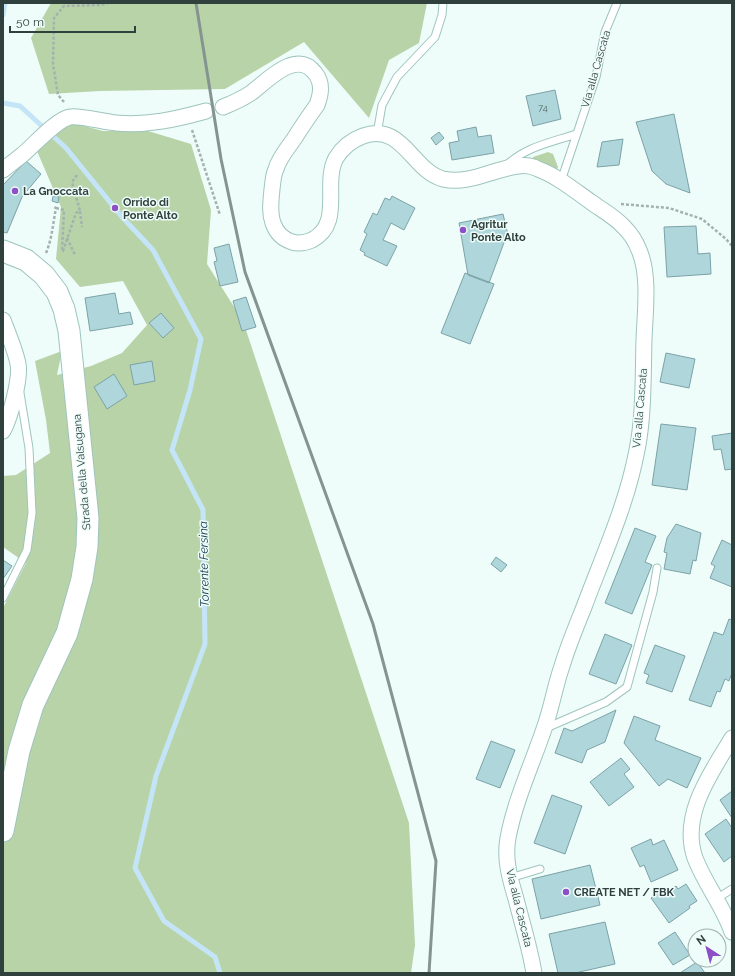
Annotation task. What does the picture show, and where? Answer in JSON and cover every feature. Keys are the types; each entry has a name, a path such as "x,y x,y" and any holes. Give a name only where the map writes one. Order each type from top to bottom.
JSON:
{"main road":[{"name":"Strada della Valsugana","path":"3,251 26,260 44,275 57,292 64,309 69,331 88,518 82,579 67,633 33,705 19,751 3,830"}],"street":[{"name":"Via alla Cascata","path":"223,107 249,94 278,72 293,64 308,67 314,72 319,80 321,86 321,96 317,105 282,156 276,168 273,181 270,210 272,222 276,232 294,243 306,243 316,238 329,221 333,166 343,149 350,142 361,137 377,134 397,140 405,146 427,170 436,177 448,180 468,179 519,165 530,166 542,170 562,181 624,226 640,251 645,269 645,316 642,401 638,448 625,497 562,665 544,729 513,816 509,834 507,855 508,867 534,973"},
{"path":"3,170 59,122 69,117 76,116 114,123 135,124 158,122 206,111"},
{"path":"3,320 19,365 18,379 8,420 3,430"},
{"path":"732,738 709,775 699,796 693,820 691,838 695,858 726,917 732,932"}],"lane":[{"path":"377,134 382,105 397,77 435,37 442,15 443,3"},
{"name":"Via alla Cascata","path":"562,181 576,134 596,77 606,32 617,3"},
{"path":"503,169 513,159 537,146 576,134"},
{"path":"3,598 27,550 32,513 29,448 18,379"},
{"path":"544,729 606,702 627,687 653,592 657,568"},
{"path":"510,878 540,869"},
{"path":"716,900 732,889"}],"path":[{"path":"76,116 58,95 53,64 54,18 64,6 101,5 108,3"},
{"path":"187,116 220,215"},
{"path":"77,175 72,182 80,210 82,227"},
{"path":"616,203 669,208 702,219 732,246"},
{"path":"35,268 46,254 50,245 55,207 64,210 62,251 76,214 80,210"},
{"path":"67,238 75,255"}],"green space":[{"path":"51,3 427,3 419,43 389,60 369,118 304,42 225,89 100,91 49,94 31,38"},
{"path":"69,122 103,131 148,131 191,144 211,210 207,264 243,321 409,823 415,945 411,973 3,973 3,608 26,563 3,547 3,476 16,475 50,453 46,420 35,361 62,351 57,375 91,366 122,353 147,325 123,281 80,287 56,259 61,207 37,151"},
{"path":"548,152 553,154 558,167 557,169 533,159 533,157"}],"building":[{"path":"555,90 561,119 533,126 526,96"},
{"path":"674,114 690,193 666,184 652,171 636,122"},
{"path":"476,127 478,137 491,135 494,153 452,160 449,143 459,141 457,131"},
{"path":"439,132 444,138 436,145 431,138"},
{"path":"623,139 619,165 597,167 602,142"},
{"name":"La Gnoccata","path":"26,161 41,174 22,197 7,233 3,232 3,185"},
{"path":"53,196 59,197 58,203 52,201"},
{"path":"392,196 415,208 404,230 391,223 383,240 397,246 387,266 364,255 365,253 360,250 367,234 364,232 373,213 377,215 385,198 390,200"},
{"path":"503,214 509,239 505,240 489,283 468,275 459,223"},
{"path":"696,226 698,254 710,253 711,274 667,277 664,227"},
{"path":"229,244 238,282 220,286 214,262 217,261 214,248"},
{"path":"465,273 494,284 470,344 441,333"},
{"path":"115,293 119,314 130,312 133,324 90,331 85,298"},
{"path":"246,297 256,327 242,331 233,301"},
{"path":"161,313 174,328 163,338 149,323"},
{"path":"666,353 695,359 689,388 660,382"},
{"path":"152,361 155,381 134,385 130,365"},
{"path":"114,374 127,396 107,409 94,387"},
{"path":"661,424 696,428 687,490 652,485"},
{"path":"732,433 732,469 725,470 721,449 714,450 712,436"},
{"path":"676,524 701,533 696,561 693,560 690,574 664,569 667,553 664,552 667,538"},
{"path":"635,528 656,536 645,562 652,565 632,614 605,603"},
{"path":"722,540 732,545 732,587 710,578 715,566 711,564"},
{"path":"496,557 507,565 501,572 491,564"},
{"path":"3,560 12,566 3,579"},
{"path":"729,619 732,620 732,673 729,681 725,679 720,692 717,691 711,707 689,700 714,632 723,635"},
{"path":"605,634 632,645 616,684 589,674"},
{"path":"655,645 685,656 672,692 646,683 649,675 644,673"},
{"path":"616,710 605,742 587,750 582,763 555,753 564,728 572,731"},
{"path":"634,716 660,726 655,740 701,758 687,788 668,779 659,786 624,743"},
{"path":"491,741 515,750 500,788 476,779"},
{"path":"621,758 630,769 624,774 634,787 609,806 590,782"},
{"path":"732,791 732,818 720,800"},
{"path":"552,795 582,806 565,854 534,843"},
{"path":"726,819 732,828 732,856 724,862 705,834"},
{"path":"651,839 653,845 664,840 678,870 651,882 644,865 640,867 631,848"},
{"name":"CREATE NET / FBK","path":"590,865 600,905 541,919 532,879"},
{"path":"686,884 697,901 669,923 651,898 661,891 664,895 676,886 678,889"},
{"path":"605,922 615,964 575,973 558,973 549,934"},
{"path":"675,932 687,950 687,957 673,965 658,943"},
{"path":"688,968 701,968 705,973 680,973"}],"waterway":[{"name":"Torrente Fersina","path":"3,15 5,3"},
{"name":"Torrente Fersina","path":"3,103 20,106 66,148 122,217 153,250 201,339 190,390 172,450 203,510 205,644 156,776 135,868 164,921 215,957 220,973"}],"railway":[{"path":"196,3 221,159 245,272 373,624 436,861 429,973"}],"place":[{"name":"La Gnoccata","path":"15,191"},
{"name":"Orrido di Ponte Alto","path":"115,208"},
{"name":"Agritur Ponte Alto","path":"463,230"},
{"name":"CREATE NET / FBK","path":"566,892"}]}
